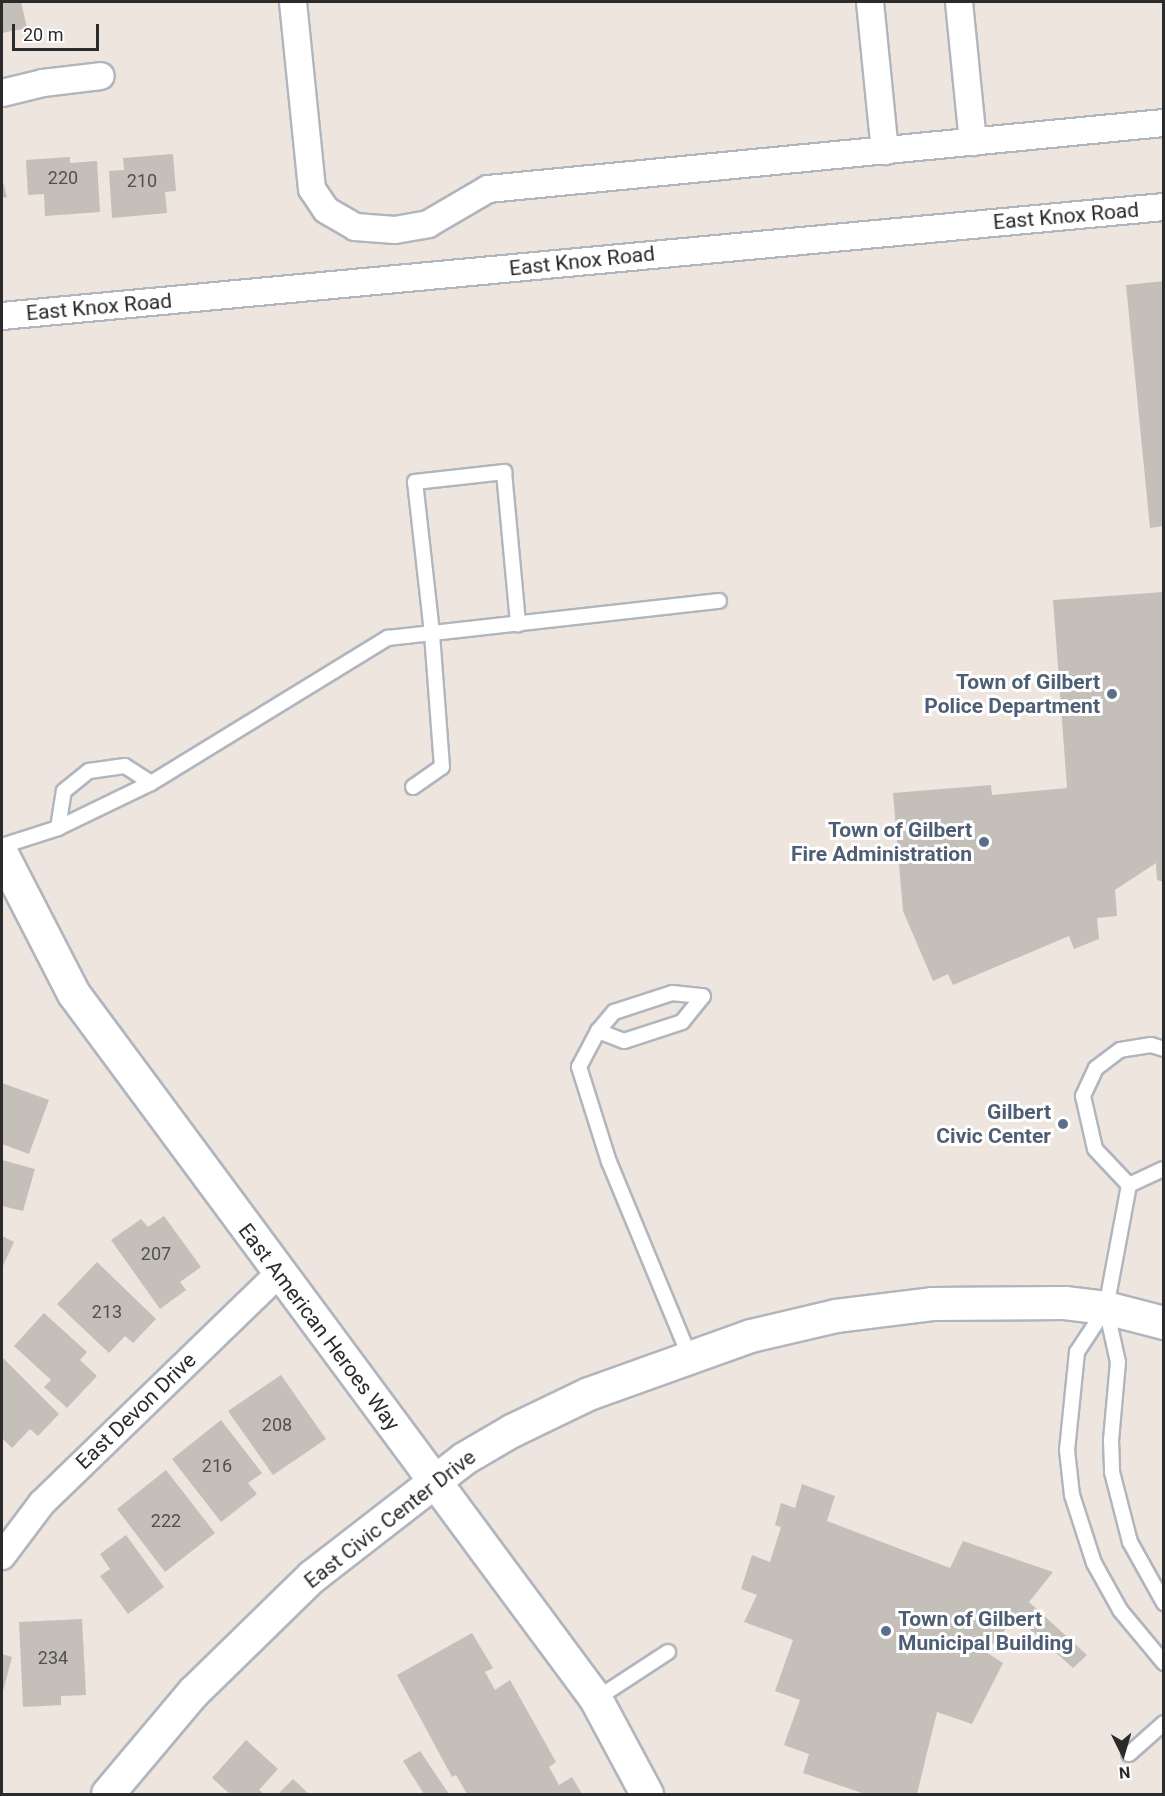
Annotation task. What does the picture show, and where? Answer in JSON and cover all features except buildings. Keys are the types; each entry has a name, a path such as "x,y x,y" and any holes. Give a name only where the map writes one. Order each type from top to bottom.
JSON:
{"street":[{"path":"294,2 312,189 326,210 355,226 395,230 428,224 488,189 1164,123"},
{"path":"870,2 885,151"},
{"path":"959,2 973,142"},
{"path":"2,93 101,76"},
{"name":"East Knox Road","path":"2,316 1164,207"},
{"name":"East American Heroes Way","path":"2,854 74,994 596,1699 646,1794"},
{"name":"East Devon Drive","path":"2,1556 42,1503 279,1273"},
{"name":"East Civic Center Drive","path":"108,1794 220,1665 312,1577 434,1480 512,1431 589,1394 690,1355 812,1321 932,1304 1065,1303 1106,1308 1164,1323"}],"lane":[{"path":"413,787 442,767 432,633 415,482 504,472 518,624"},
{"path":"2,846 58,828 152,783 388,638 719,601"},
{"path":"58,828 64,791 89,771 125,766 152,783"},
{"path":"598,1031 624,1041 682,1022 702,996 672,993 614,1012 598,1031 579,1067 609,1162 690,1355"},
{"path":"1129,1185 1095,1149 1083,1096 1096,1068 1120,1050 1151,1045 1164,1049"},
{"path":"1129,1185 1164,1169"},
{"path":"1129,1185 1106,1308 1077,1352 1067,1450 1072,1495 1094,1563 1120,1610 1164,1663"},
{"path":"1106,1308 1118,1362 1111,1440 1118,1508 1144,1572 1164,1603"},
{"path":"596,1699 668,1652"},
{"path":"1129,1754 1164,1723"}],"place":[{"name":"Town of Gilbert Police Department","path":"1112,694"},
{"name":"Town of Gilbert Fire Administration","path":"984,842"},
{"name":"Gilbert Civic Center","path":"1063,1124"},
{"name":"Town of Gilbert Municipal Building","path":"886,1631"}]}
